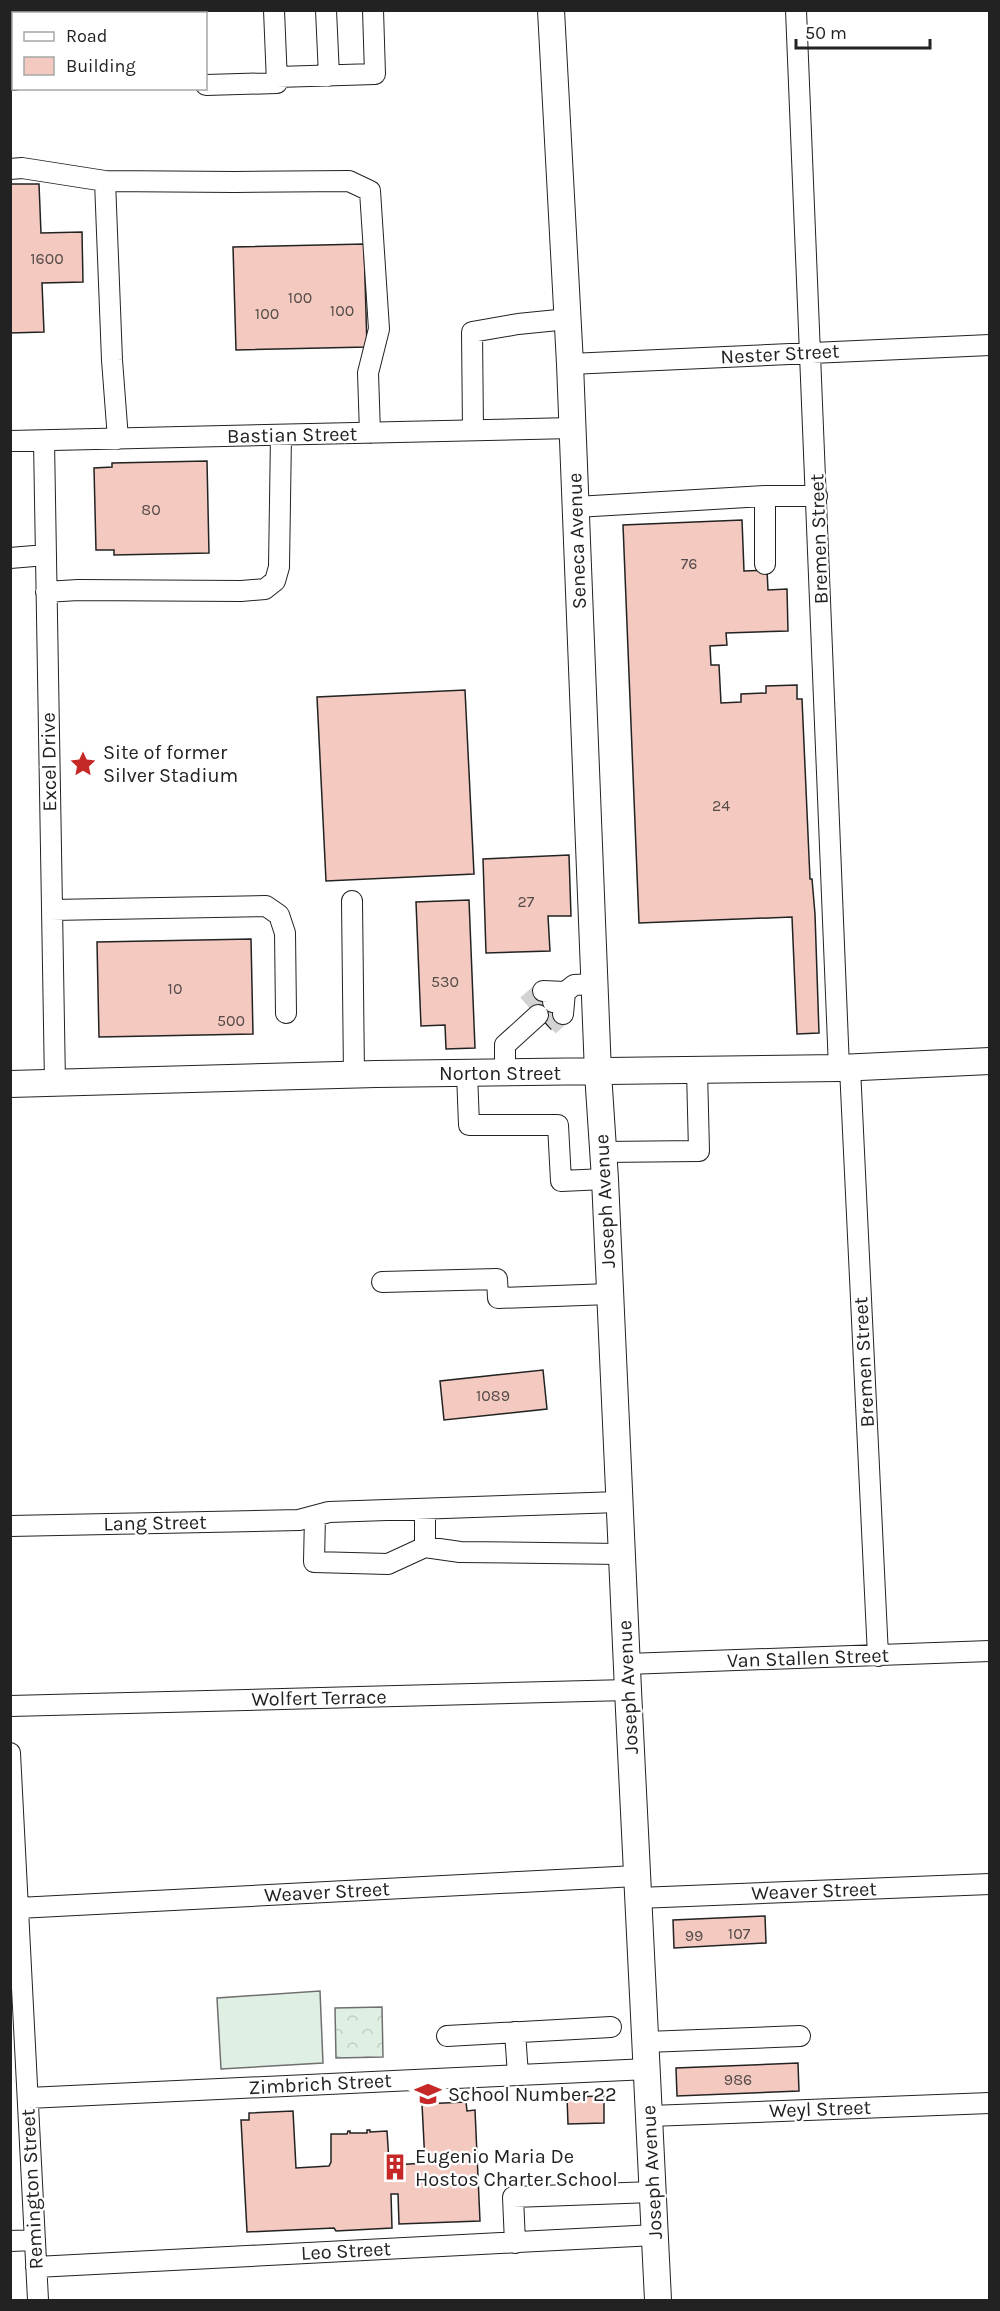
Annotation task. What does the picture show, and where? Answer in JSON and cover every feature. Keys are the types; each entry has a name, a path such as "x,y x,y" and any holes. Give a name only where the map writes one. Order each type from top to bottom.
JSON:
{"main road":[{"name":"Seneca Avenue","path":"550,10 573,428 598,1073"},
{"name":"Norton Street","path":"10,1084 354,1075 845,1068 990,1061"},
{"name":"Joseph Avenue","path":"598,1073 605,1179 658,2301"}],"street":[{"path":"274,10 277,80"},
{"path":"326,10 329,76"},
{"path":"207,84 375,74 373,10"},
{"name":"Bremen Street","path":"796,10 845,1068 878,1656"},
{"path":"10,169 22,168 105,181 349,181 370,191 379,329 368,373 370,433"},
{"path":"105,181 112,360 118,439"},
{"path":"473,430 472,332 568,319"},
{"name":"Nester Street","path":"570,364 990,345"},
{"name":"Bastian Street","path":"10,441 573,428"},
{"path":"46,592 265,589 275,581 279,567 281,435"},
{"name":"Excel Drive","path":"44,441 55,1083"},
{"path":"765,496 765,564"},
{"path":"576,507 765,496 817,496"},
{"path":"10,558 46,555"},
{"path":"352,901 354,1075"},
{"path":"52,910 266,906 279,915 285,933 286,1012"},
{"path":"505,1073 505,1045 574,985 594,984"},
{"path":"603,1152 699,1151 697,1071"},
{"path":"467,1073 470,1125 558,1125 561,1181 605,1179"},
{"path":"381,1282 497,1279 498,1298 610,1294"},
{"name":"Lang Street","path":"10,1526 307,1518 329,1512 619,1502"},
{"path":"425,1509 425,1547"},
{"path":"307,1518 314,1562 388,1564 425,1547 460,1552 621,1554"},
{"name":"Van Stallen Street","path":"627,1664 990,1652"},
{"name":"Wolfert Terrace","path":"10,1706 628,1690"},
{"name":"Remington Street","path":"10,1753 18,1908 18,2053 28,2098 38,2301"},
{"name":"Weaver Street","path":"18,1908 637,1887 990,1884"},
{"path":"447,2036 611,2027"},
{"path":"515,2032 518,2075"},
{"path":"646,2042 800,2036"},
{"name":"Zimbrich Street","path":"28,2098 648,2069"},
{"name":"Weyl Street","path":"650,2116 990,2103"},
{"path":"515,2243 513,2197 653,2192"},
{"name":"Leo Street","path":"36,2267 655,2235"},
{"path":"10,2241 35,2240"}],"green space":[{"path":"320,1991 323,2063 221,2069 217,1998"},
{"path":"382,2007 383,2057 336,2058 335,2008"}],"building":[{"path":"10,184 39,184 41,233 82,232 83,282 42,283 44,332 10,333"},
{"path":"364,244 367,347 236,350 233,247"},
{"path":"207,461 209,553 114,555 114,550 96,550 94,468 112,467 112,463"},
{"path":"742,520 744,571 767,570 768,590 787,589 788,631 726,633 727,645 710,646 711,665 719,665 721,703 741,702 741,694 766,693 766,686 797,685 797,699 802,699 810,879 812,879 815,914 819,1033 797,1034 792,917 639,923 623,525"},
{"path":"465,690 474,874 326,881 317,697"},
{"path":"569,855 571,916 548,916 550,951 486,953 483,859"},
{"path":"469,900 475,1048 446,1049 445,1025 421,1026 416,902"},
{"path":"251,939 253,1034 99,1037 97,942"},
{"path":"539,988 566,1016 551,1029 525,1001"},
{"path":"543,1370 547,1409 444,1420 440,1381"},
{"path":"765,1916 766,1943 674,1948 673,1920"},
{"path":"798,2063 799,2091 677,2096 676,2068"},
{"path":"604,2096 604,2123 568,2124 567,2097"},
{"name":"Eugenio Maria De Hostos Charter School","path":"466,2102 467,2111 475,2110 480,2221 399,2224 398,2194 391,2194 392,2228 247,2232 241,2120 249,2120 249,2113 293,2111 296,2168 329,2166 331,2134 347,2134 348,2131 367,2133 367,2130 370,2132 387,2131 389,2161 394,2165 425,2163 422,2104"}],"tunnel":[{"path":"527,1005 543,991"},
{"path":"549,1026 563,1014"}],"place":[{"name":"Site of former Silver Stadium","path":"83,764"},
{"name":"School Number 22","path":"428,2094"},
{"name":"Eugenio Maria De Hostos Charter School","path":"395,2167"}]}
